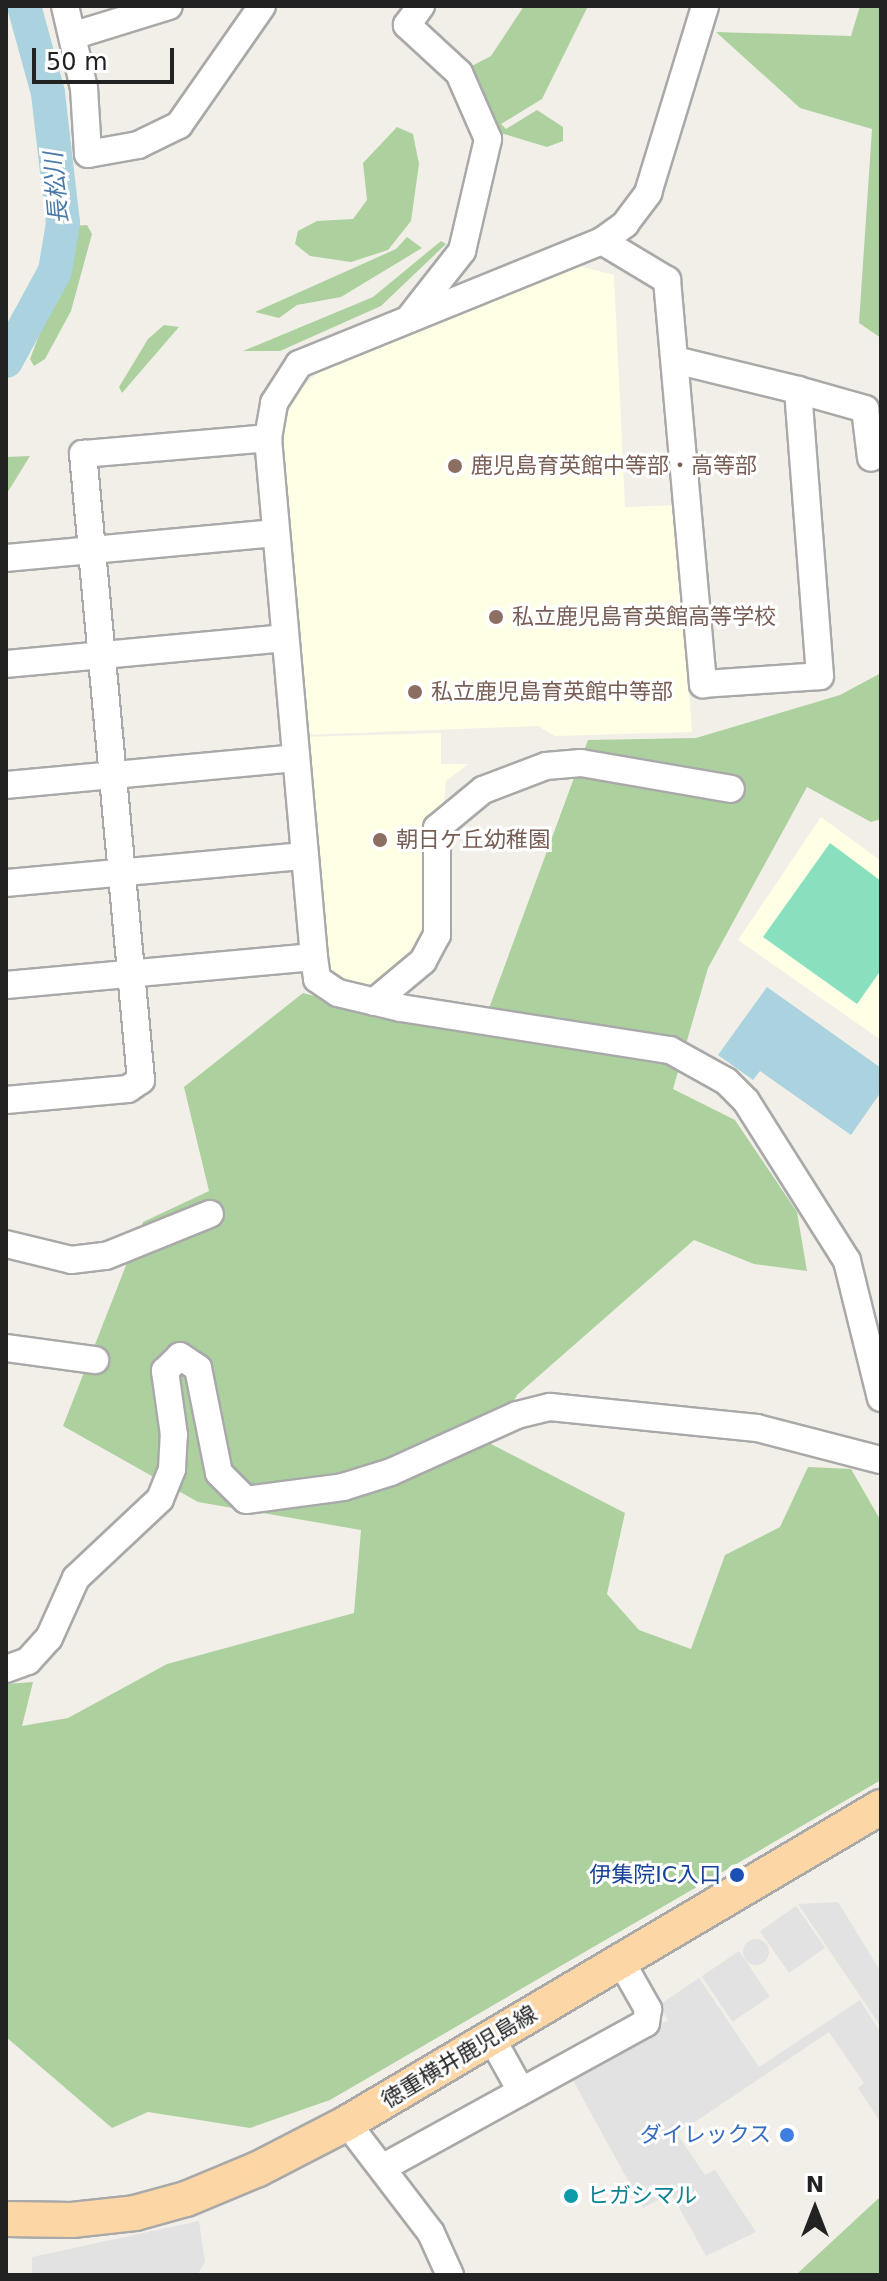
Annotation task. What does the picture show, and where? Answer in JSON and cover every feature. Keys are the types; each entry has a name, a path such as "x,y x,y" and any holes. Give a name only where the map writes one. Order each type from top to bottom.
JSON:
{"main road":[{"name":"徳重横井鹿児島線","path":"6,2219 72,2220 186,2199 258,2169 347,2123 881,1807"}],"street":[{"path":"65,6 75,35 88,154 138,145 179,125 262,6"},
{"path":"75,35 169,6"},
{"path":"409,319 462,251 488,139 459,73 407,25 421,6"},
{"path":"705,6 648,193 625,224 602,241 299,364 274,403 268,438 314,957 317,979 338,993 374,1002 670,1050 726,1081 746,1101 847,1261 881,1398"},
{"path":"602,241 667,280 703,684 820,676 798,390"},
{"path":"675,360 865,409 871,458"},
{"path":"6,1100 128,1089 141,1080 83,454 268,438"},
{"path":"6,558 276,533"},
{"path":"6,664 284,638"},
{"path":"6,785 296,758"},
{"path":"374,1002 423,961 437,935 437,828 483,790 546,766 581,763 615,765 669,781 731,789"},
{"path":"6,883 305,856"},
{"path":"6,985 314,957"},
{"path":"6,1244 71,1260 106,1256 210,1214"},
{"path":"6,1348 95,1360"},
{"path":"6,1669 28,1661 38,1649 76,1578 160,1499 172,1469 174,1435 165,1371 180,1356 198,1368 219,1473 246,1500 343,1487 391,1472 517,1415 550,1407 757,1428 881,1460"},
{"path":"382,2168 646,2023 648,2009 621,1961"},
{"path":"491,2037 521,2091"},
{"path":"347,2123 431,2233 450,2275"}],"shaded area":[{"name":"鹿児島育英館中等部・高等部","path":"579,266 614,275 625,507 677,505 692,732 555,736 538,726 302,735 283,426 296,391 327,366"},
{"path":"441,733 441,764 468,764 446,781 444,801 428,830 431,932 385,985 345,985 325,968 302,737"},
{"path":"821,817 881,861 881,1040 738,940"},
{"path":"838,1902 881,1972 881,2027 798,1904"},
{"path":"796,1906 825,1948 789,1973 760,1931"},
{"path":"756,1939 765,1943 769,1952 765,1961 756,1965 747,1961 743,1952 747,1943"},
{"path":"739,1951 770,1997 732,2022 702,1976"},
{"path":"699,1978 759,2067 860,2000 881,2033 881,2123 858,2088 864,2083 829,2032 677,2134 705,2175 715,2170 756,2232 706,2256 671,2193 643,2208 569,2073 668,2020 659,2005"},
{"path":"199,2221 205,2262 197,2275 32,2275 32,2257"}],"green space":[{"path":"524,6 588,6 542,99 501,124 506,129 537,110 563,127 563,141 547,147 494,131 466,69 491,56"},
{"path":"860,6 881,6 881,338 859,323 872,129 800,108 716,32 851,36"},
{"path":"397,127 413,134 419,164 411,221 388,250 351,262 310,256 295,244 298,231 317,221 353,219 367,200 363,163"},
{"path":"87,225 92,234 71,311 45,359 34,366 30,359 69,256 70,226"},
{"path":"407,237 422,248 341,297 297,305 279,318 255,312 396,249"},
{"path":"441,241 446,244 381,306 280,351 243,351 373,297"},
{"path":"164,325 179,327 122,393 119,387 148,339"},
{"path":"30,456 6,495 6,457"},
{"path":"881,673 881,819 871,822 807,787 708,968 673,1089 735,1120 797,1212 807,1271 754,1264 694,1240 517,1395 491,1444 625,1513 607,1594 639,1630 691,1649 725,1555 780,1527 808,1467 851,1469 881,1521 881,1780 330,2100 250,2128 148,2112 112,2128 6,2037 6,1684 33,1682 22,1726 68,1718 167,1664 354,1613 361,1530 198,1502 63,1426 143,1222 209,1191 184,1087 303,993 399,1018 481,1030 588,740 696,738 840,695"},
{"path":"830,843 881,881 881,970 857,1004 763,937"},
{"path":"881,2196 881,2275 797,2275 798,2273"}],"water":[{"path":"767,987 881,1068 881,1092 851,1135 760,1071 753,1080 718,1055"}],"waterway":[{"name":"長松川","path":"6,361 55,271 63,223 48,93 24,6"}],"place":[{"name":"鹿児島育英館中等部・高等部","path":"455,466"},
{"name":"私立鹿児島育英館高等学校","path":"496,617"},
{"name":"私立鹿児島育英館中等部","path":"415,692"},
{"name":"朝日ケ丘幼稚園","path":"380,840"},
{"name":"伊集院IC入口","path":"737,1875"},
{"name":"ダイレックス","path":"787,2135"},
{"name":"ヒガシマル","path":"571,2196"}]}
